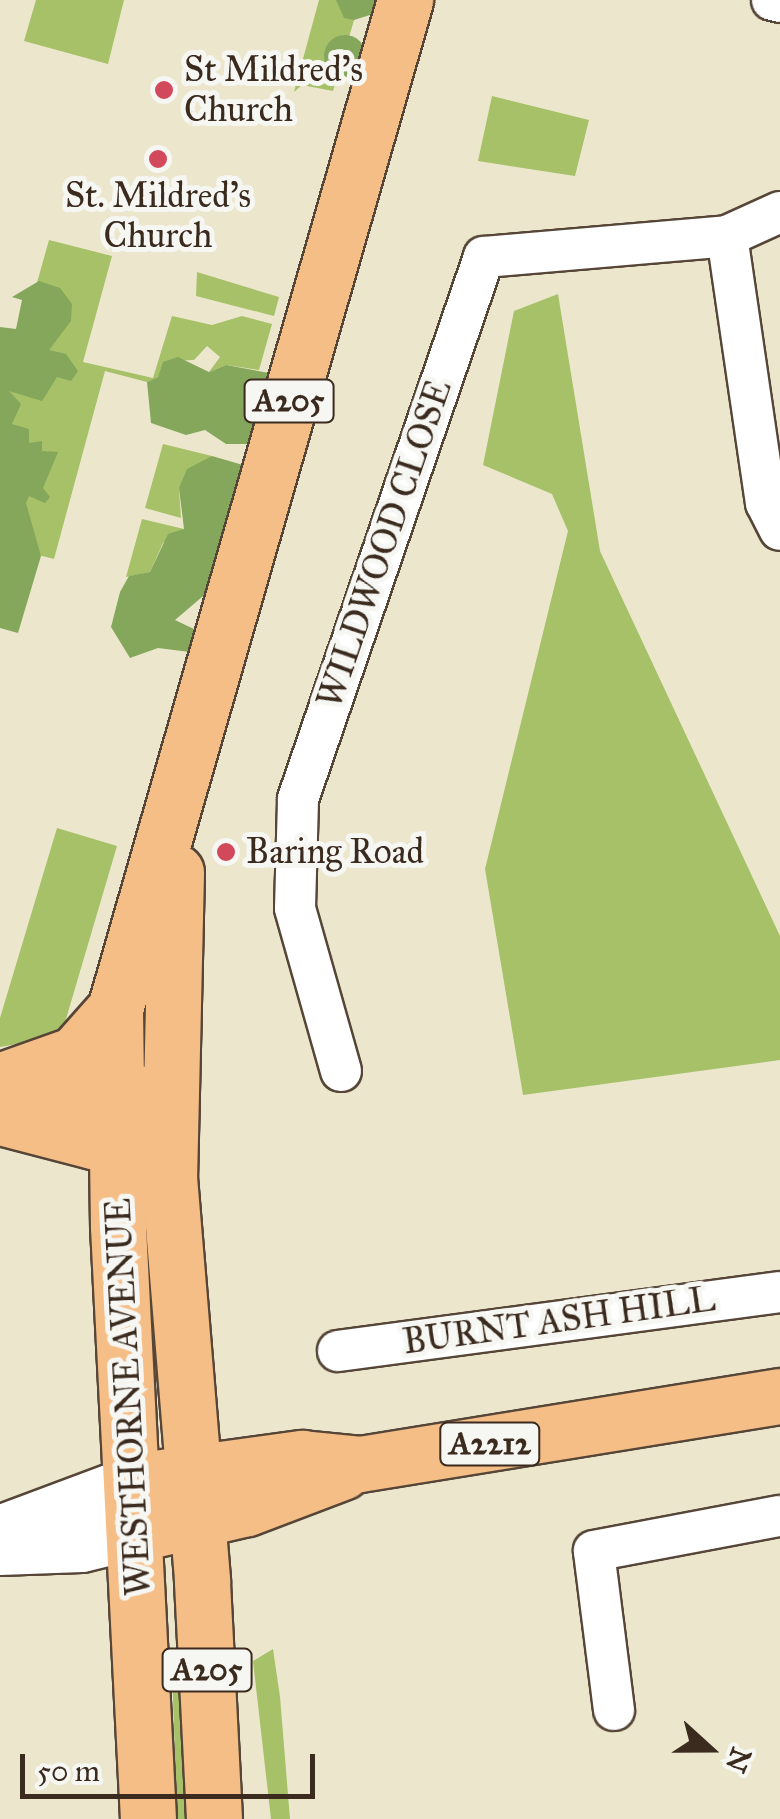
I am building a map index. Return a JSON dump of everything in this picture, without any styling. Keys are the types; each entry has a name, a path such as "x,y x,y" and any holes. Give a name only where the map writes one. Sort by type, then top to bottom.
{"main road":[{"name":"A205","path":"114,1118 115,1009 178,804 405,0"},
{"name":"A205","path":"167,1109 178,804"},
{"path":"0,1082 75,1054 115,1009"},
{"path":"0,1082 114,1118 159,1123 167,1109"},
{"name":"WESTHORNE AVENUE","path":"167,1109 214,1819"},
{"path":"0,1117 76,1138 114,1118"},
{"name":"WESTHORNE AVENUE","path":"114,1118 148,1819"},
{"name":"A2212","path":"134,1508 195,1495 293,1493 360,1464 780,1396"}],"street":[{"path":"772,0 780,2"},
{"path":"780,212 728,236 766,503 780,530"},
{"name":"WILDWOOD CLOSE","path":"341,1070 295,908 298,799 484,257 728,236"},
{"name":"BURNT ASH HILL","path":"338,1350 780,1292"},
{"path":"0,1531 134,1508"},
{"path":"0,1550 82,1547 134,1508"},
{"path":"614,1710 594,1551 780,1516"}],"green space":[{"path":"36,0 124,0 108,64 24,41"},
{"path":"319,0 360,0 333,91 302,85 294,92"},
{"path":"336,0 378,0 370,15 354,20 344,18"},
{"path":"345,35 360,41 366,56 360,71 345,77 330,71 324,56 330,41"},
{"path":"492,96 589,120 575,176 478,161"},
{"path":"49,240 112,256 83,362 153,378 172,316 212,325 242,316 272,324 259,370 226,365 209,372 220,357 207,346 194,360 167,361 158,377 147,382 105,371 54,559 0,545 0,332 22,336"},
{"path":"197,272 279,297 274,316 196,296"},
{"path":"39,281 60,288 72,304 71,321 49,350 66,354 78,371 71,381 57,377 42,401 9,391 21,404 12,424 29,429 29,443 42,441 42,451 58,452 43,488 50,497 45,503 29,496 26,503 41,556 18,633 0,628 0,327 16,329 22,300 12,297"},
{"path":"558,294 600,551 780,936 780,1060 523,1095 485,869 568,531 552,494 483,465 514,311"},
{"path":"178,357 209,372 226,365 269,373 256,444 226,444 205,430 186,435 151,423 147,382 158,377 163,362"},
{"path":"163,444 212,456 179,489 181,518 145,508"},
{"path":"212,456 243,465 209,591 175,620 196,630 190,652 158,648 130,658 111,627 120,592 129,576 150,572 168,534 184,529 179,488 187,469"},
{"path":"142,519 184,529 163,543 150,572 126,577"},
{"path":"57,828 117,846 61,1036 0,1047 0,1018"},
{"path":"273,1649 290,1819 271,1819 253,1661"},
{"path":"190,1670 195,1819 177,1819 172,1671"}],"place":[{"name":"St Mildred's Church","path":"164,90"},
{"name":"St. Mildred's Church","path":"158,159"},
{"name":"Baring Road","path":"226,852"}]}
